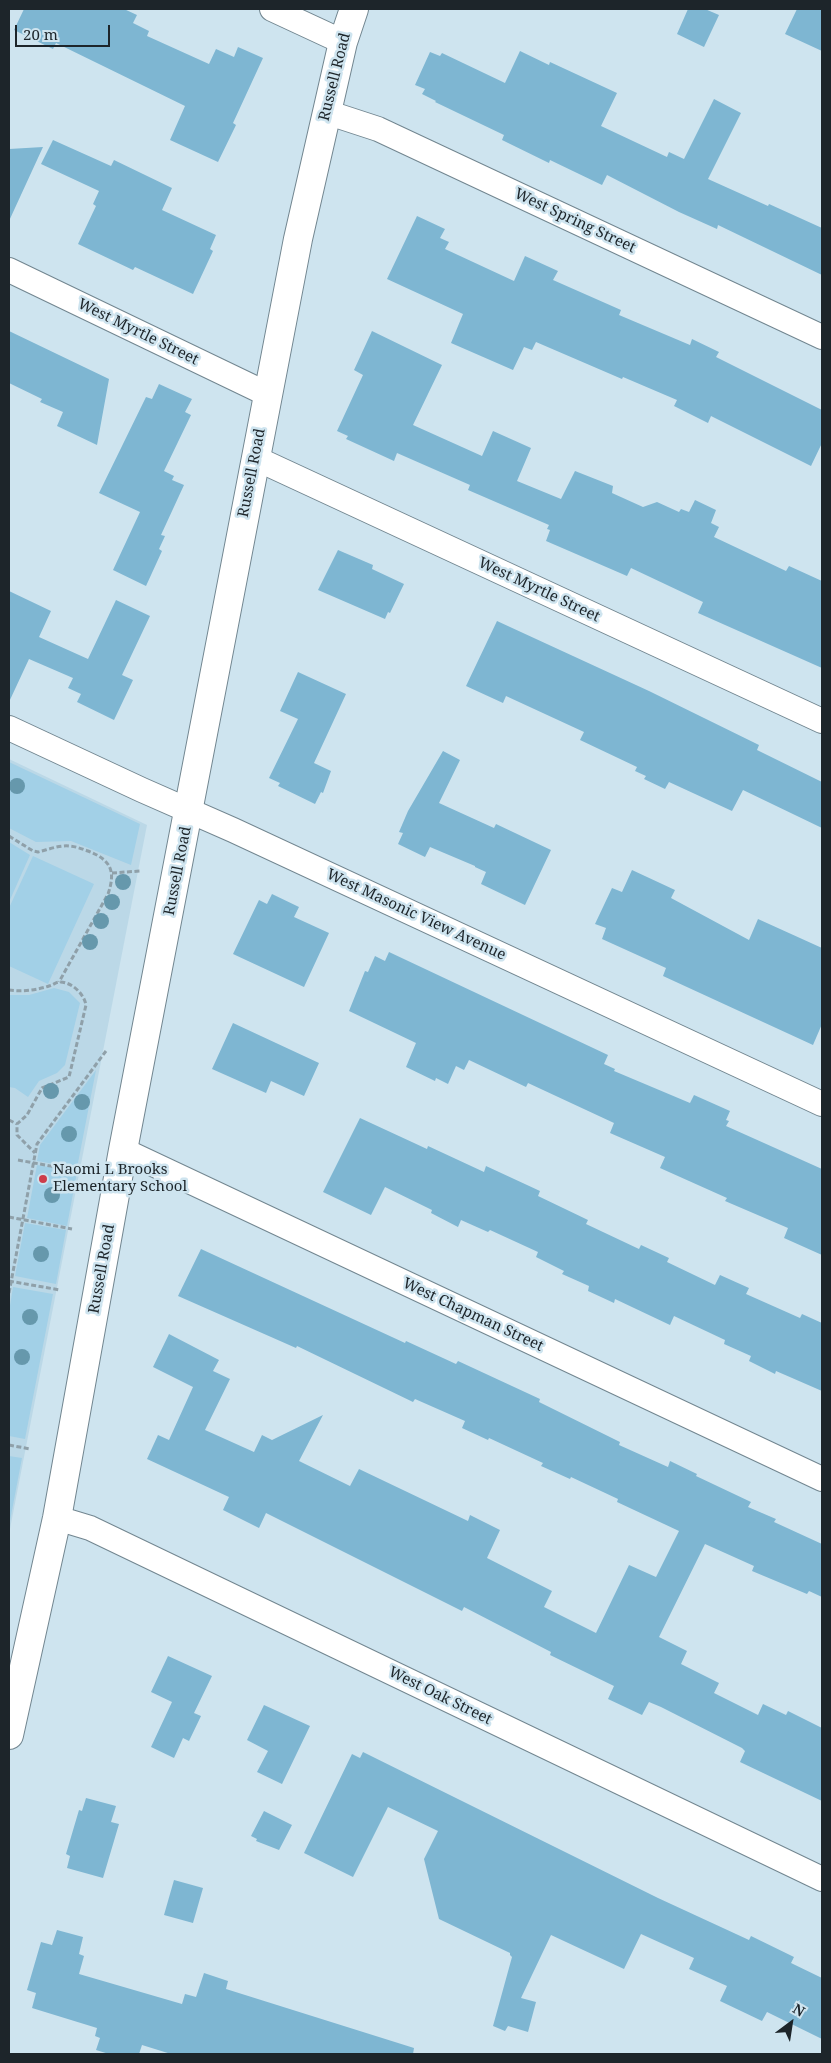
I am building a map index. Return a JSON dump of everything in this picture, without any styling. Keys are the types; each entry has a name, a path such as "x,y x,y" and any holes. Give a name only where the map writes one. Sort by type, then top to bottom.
{"street":[{"path":"272,9 343,42"},
{"name":"Russell Road","path":"9,1735 57,1518 123,1150 267,394 326,112 343,42 354,9"},
{"name":"West Spring Street","path":"326,112 378,129 822,337"},
{"name":"West Myrtle Street","path":"9,270 267,394"},
{"name":"West Myrtle Street","path":"255,458 822,721"},
{"name":"West Masonic View Avenue","path":"9,728 234,830 822,1104"},
{"name":"West Chapman Street","path":"123,1150 822,1479"},
{"name":"West Oak Street","path":"57,1518 90,1528 822,1879"}],"path":[{"path":"9,836 33,851 38,852 68,845 88,851 105,860 112,872 111,887 104,902 59,982 46,987 21,991 9,990"},
{"path":"112,872 140,871"},
{"path":"35,1153 17,1136 17,1124 26,1115 42,1088 65,1079 71,1072 86,1005 82,995 73,987 59,982"},
{"path":"9,1293 37,1144 106,1051"},
{"path":"9,1120 17,1124"},
{"path":"18,1160 83,1172"},
{"path":"9,1217 72,1229"},
{"path":"10,1281 60,1290"},
{"path":"9,1446 30,1449"}],"shaded area":[{"name":"Naomi L Brooks Elementary School","path":"9,759 147,825 9,1534"},
{"path":"9,762 140,824 131,865 71,841 36,842 9,828"},
{"path":"9,842 30,855 9,902"},
{"path":"33,856 94,884 48,984 9,966 9,908"},
{"path":"54,988 69,992 80,1003 65,1065 57,1073 39,1081 28,1097 15,1088 9,1087 9,995 29,995"},
{"path":"96,1070 77,1168 37,1161 40,1145"},
{"path":"37,1165 77,1172 67,1226 27,1218"},
{"path":"25,1223 66,1230 56,1284 15,1276"},
{"path":"13,1287 53,1294 25,1439 9,1436 9,1312"},
{"path":"9,1456 22,1458 9,1526"}],"building":[{"path":"24,9 124,9 137,15 133,23 149,31 147,36 209,64 216,49 234,57 238,47 263,58 233,123 236,125 218,162 170,140 185,106 56,43 53,49 14,30"},
{"path":"688,9 705,9 719,15 704,47 677,34"},
{"path":"797,9 822,9 822,51 785,34"},
{"path":"520,51 549,65 550,62 617,93 601,126 667,157 669,152 684,159 714,99 741,113 708,179 822,228 822,275 718,225 717,229 679,212 607,175 602,185 550,160 549,163 502,140 504,135 435,102 422,94 425,89 415,85 430,52 440,56 442,53 505,83"},
{"path":"53,140 111,166 114,160 172,188 162,210 216,235 210,249 213,251 193,294 135,267 133,270 78,244 96,206 93,204 99,191 41,164"},
{"path":"43,147 9,221 9,149"},
{"path":"417,216 445,229 440,238 449,242 445,249 514,281 525,256 558,271 553,280 621,310 619,315 690,345 692,339 719,352 716,357 822,410 822,443 811,466 711,416 708,423 674,406 677,400 623,377 622,379 536,342 532,350 524,347 513,370 451,343 463,314 387,279"},
{"path":"9,331 109,379 97,445 57,426 63,412 40,402 42,399 9,383"},
{"path":"372,331 442,365 413,425 482,456 493,431 531,448 517,481 561,499 575,471 613,486 612,493 643,507 657,502 679,512 681,509 689,512 695,500 716,510 711,523 719,527 714,537 786,571 789,566 822,581 822,668 698,613 703,602 631,568 627,576 546,541 550,530 547,529 549,525 468,490 470,485 397,453 394,461 346,439 348,436 337,431 363,375 354,370"},
{"path":"159,384 192,399 185,412 191,415 164,471 174,476 172,480 184,485 161,535 165,536 159,549 162,551 146,586 113,570 140,512 99,493 146,397 152,399"},
{"path":"338,550 373,565 372,569 404,584 390,613 388,612 385,619 318,590"},
{"path":"9,591 51,611 39,637 88,659 116,600 150,616 122,675 133,680 114,720 77,702 81,694 68,688 73,678 29,659 9,702"},
{"path":"497,621 649,691 759,745 757,750 822,782 822,828 743,790 732,811 669,782 665,789 644,779 646,776 635,771 637,767 580,740 584,732 506,696 503,703 466,686"},
{"path":"298,672 346,694 314,763 331,771 323,793 321,792 315,804 278,786 280,783 269,778 298,719 280,711"},
{"path":"443,751 460,760 439,803 494,828 496,824 551,850 525,905 481,884 486,872 475,866 430,847 425,857 398,844 403,833 399,832 408,811"},
{"path":"632,870 675,890 671,898 749,940 758,919 822,948 822,1024 813,1045 663,976 666,968 602,939 606,928 595,924 612,888 622,892"},
{"path":"272,894 299,907 294,917 329,933 304,987 233,954 259,900 267,904"},
{"path":"389,952 608,1055 604,1064 615,1069 614,1071 690,1103 694,1095 730,1111 726,1120 729,1121 726,1126 822,1169 822,1255 784,1238 788,1228 725,1201 727,1198 660,1168 665,1157 610,1133 614,1123 528,1083 526,1087 469,1060 464,1070 456,1066 448,1084 436,1078 435,1081 406,1067 416,1043 349,1011 365,971 368,972 375,956 385,961"},
{"path":"233,1023 319,1063 304,1096 271,1081 266,1093 212,1069"},
{"path":"360,1118 427,1149 428,1146 484,1172 486,1166 540,1191 538,1196 588,1220 586,1224 639,1249 641,1245 669,1258 667,1262 715,1285 720,1275 749,1288 746,1294 800,1318 802,1314 822,1323 822,1391 776,1371 775,1374 749,1361 751,1356 724,1344 725,1340 674,1316 670,1325 615,1299 614,1303 588,1291 589,1286 562,1274 564,1271 536,1257 538,1252 490,1230 488,1232 461,1220 458,1227 431,1213 432,1210 385,1187 371,1215 323,1192"},
{"path":"201,1249 405,1343 406,1341 456,1364 458,1361 540,1399 539,1402 620,1442 619,1445 668,1467 670,1461 697,1474 696,1476 751,1502 748,1507 776,1519 774,1522 822,1544 822,1597 809,1591 807,1594 752,1571 754,1566 705,1544 659,1637 687,1651 681,1664 719,1683 714,1693 758,1715 763,1704 786,1715 788,1711 822,1728 822,1801 740,1762 745,1751 742,1748 661,1707 649,1702 642,1715 608,1699 614,1686 550,1655 551,1652 464,1607 462,1611 266,1513 259,1528 223,1510 229,1497 147,1459 158,1435 169,1440 193,1387 153,1367 169,1334 219,1360 213,1371 230,1379 205,1430 254,1452 262,1435 272,1440 323,1415 299,1461 350,1486 359,1469 468,1521 470,1515 500,1530 487,1558 552,1591 544,1607 596,1633 629,1565 656,1577 679,1531 617,1502 618,1499 571,1477 570,1479 541,1466 543,1463 489,1438 488,1440 462,1428 465,1421 415,1399 413,1402 297,1346 296,1348 178,1296"},
{"path":"168,1656 212,1676 194,1713 201,1716 189,1741 183,1738 174,1758 151,1747 172,1702 151,1692"},
{"path":"264,1705 310,1726 282,1784 257,1772 268,1751 247,1740"},
{"path":"363,1752 658,1898 749,1940 751,1936 794,1957 791,1963 822,1978 822,2039 767,2012 762,2021 720,2001 727,1986 689,1969 694,1958 641,1934 624,1969 551,1935 521,1998 536,2002 528,2032 508,2026 505,2031 493,2026 512,1957 510,1953 439,1919 424,1859 438,1831 388,1807 353,1877 304,1853 352,1754 360,1758"},
{"path":"86,1798 116,1806 111,1822 119,1824 103,1878 67,1868 70,1856 66,1854 79,1810 82,1811"},
{"path":"264,1811 292,1825 279,1850 256,1841 257,1839 251,1836"},
{"path":"174,1880 203,1888 193,1923 164,1915"},
{"path":"57,1930 83,1937 79,1954 84,1956 79,1974 182,2004 185,1994 196,1997 204,1973 228,1981 226,1989 414,2048 413,2054 171,2054 142,2045 139,2054 109,2054 96,2050 100,2038 95,2036 97,2028 32,2008 36,1993 27,1990 41,1942 52,1945"}],"place":[{"name":"Naomi L Brooks Elementary School","path":"43,1179"}]}
